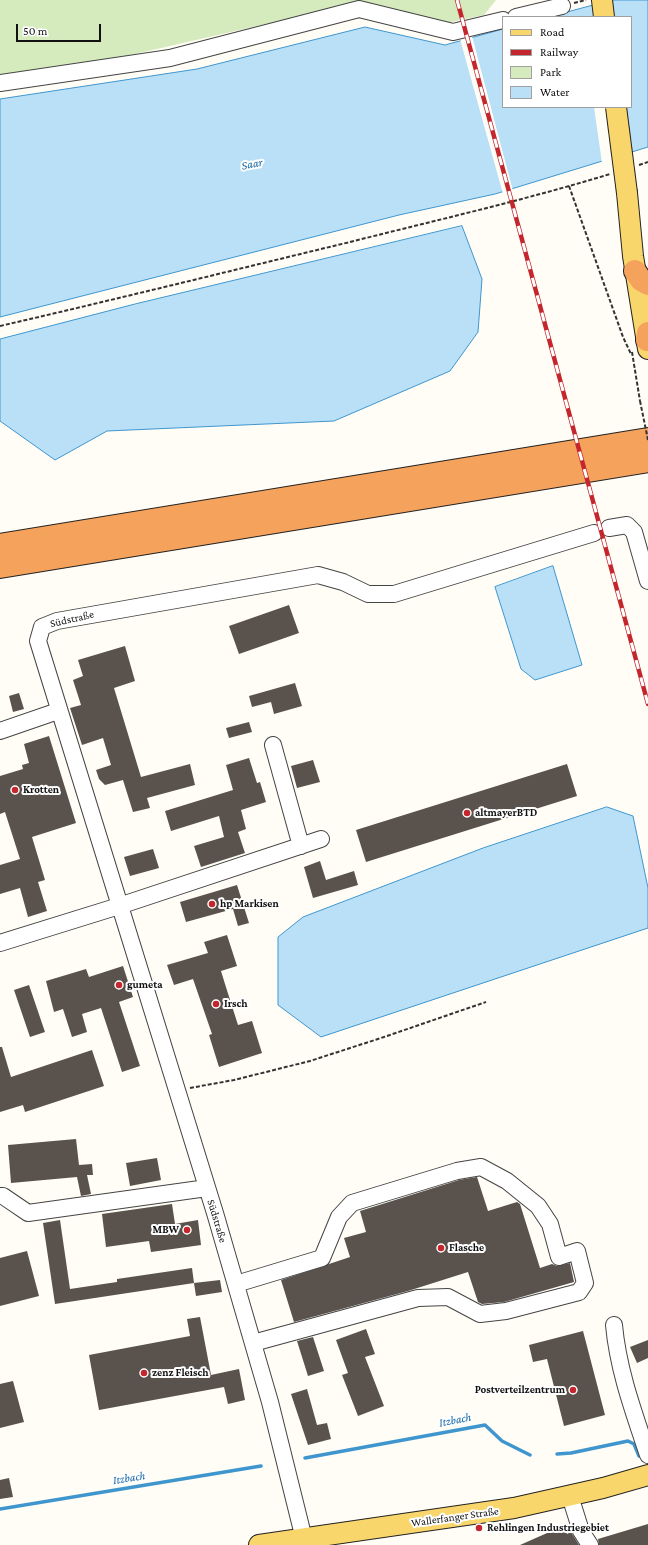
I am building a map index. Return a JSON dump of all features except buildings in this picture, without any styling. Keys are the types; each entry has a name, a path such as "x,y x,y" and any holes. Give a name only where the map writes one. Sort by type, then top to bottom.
{"highway":[{"path":"0,545 648,440"},
{"path":"0,567 648,461"}],"main road":[{"path":"602,0 604,16"},
{"path":"616,108 627,193 644,275 644,345"},
{"name":"Wallerfanger Straße","path":"264,1545 514,1508 570,1496 648,1475"}],"street":[{"path":"520,16 562,6"},
{"path":"0,83 170,58 359,9 453,32 502,20"},
{"name":"Südstraße","path":"304,1539 278,1432 236,1284 58,711 38,641 42,627 57,621 318,575 342,582 368,594 394,594 602,530 627,525 634,532 648,581"},
{"path":"0,731 58,711"},
{"path":"274,745 302,846"},
{"path":"0,943 321,840"},
{"path":"236,1284 322,1258 339,1217 352,1203 457,1171 481,1167 507,1181 538,1206 550,1224 559,1257 577,1251 584,1282 579,1292 506,1311 488,1314 480,1314 448,1297 418,1298 253,1343"},
{"path":"0,1196 3,1196 28,1213 207,1188"},
{"path":"614,1326 615,1338 630,1400 648,1455"},
{"path":"570,1496 581,1531 590,1545"}],"path":[{"path":"634,166 648,162"},
{"path":"0,326 111,301 569,186 612,173"},
{"path":"569,186 623,338 644,345"},
{"path":"640,401 648,440"},
{"path":"177,1091 234,1080 310,1060 384,1037 486,1002"}],"green space":[{"path":"0,0 496,0 484,15 442,24 340,7 87,65 0,75"}],"water":[{"name":"Saar","path":"612,0 648,0 648,147 495,194 399,215 0,317 0,99 197,69 365,27 445,45 502,29 502,108 632,108 632,16 553,16"},
{"path":"462,226 482,279 478,332 450,371 334,421 107,431 55,460 0,421 0,339 135,304"},
{"path":"553,566 582,665 535,680 521,669 495,587"},
{"path":"607,807 633,816 648,888 648,928 321,1037 278,1005 278,937 303,917 483,848"}],"pier":[{"path":"472,36 513,191 503,194 460,39"},
{"path":"594,108 625,108 630,154 602,163"}],"waterway":[{"name":"Itzbach","path":"305,1458 485,1425 502,1441 530,1455"},
{"name":"Itzbach","path":"557,1454 571,1453 628,1441 634,1444 639,1456"},
{"name":"Itzbach","path":"0,1509 261,1466"}],"railway":[{"path":"457,0 648,704"}],"place":[{"name":"Krotten","path":"15,790"},
{"name":"altmayerBTD","path":"467,813"},
{"name":"hp Markisen","path":"212,904"},
{"name":"gumeta","path":"119,985"},
{"name":"Irsch","path":"216,1004"},
{"name":"MBW","path":"187,1230"},
{"name":"Flasche","path":"441,1248"},
{"name":"zenz Fleisch","path":"144,1373"},
{"name":"Postverteilzentrum","path":"573,1390"},
{"name":"Rehlingen Industriegebiet","path":"479,1528"}]}
